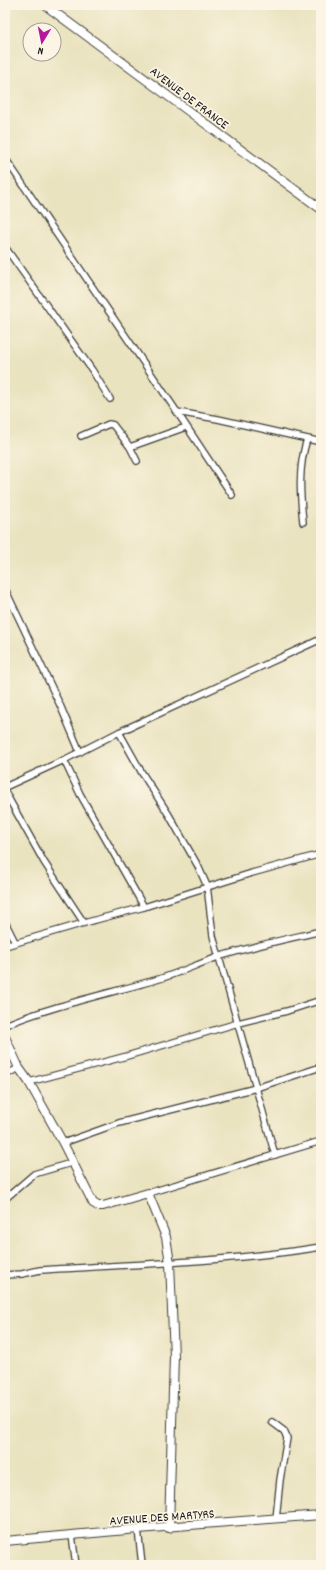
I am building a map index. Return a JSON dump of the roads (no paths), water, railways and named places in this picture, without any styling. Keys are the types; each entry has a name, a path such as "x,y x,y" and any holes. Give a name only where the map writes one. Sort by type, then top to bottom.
{"main road":[{"name":"AVENUE DE FRANCE","path":"44,5 321,209"},
{"path":"5,1037 19,1068 29,1082 93,1203 98,1206 103,1206 148,1193 166,1237 170,1263 174,1356 168,1528"},
{"name":"AVENUE DES MARTYRS","path":"5,1541 321,1515"}],"street":[{"path":"5,158 232,494"},
{"path":"5,247 92,370 110,399"},
{"path":"177,412 218,419 321,442"},
{"path":"81,436 112,424 117,428 130,447 137,461"},
{"path":"130,447 186,428"},
{"path":"303,522 300,473 302,458 308,439"},
{"path":"5,589 60,704 80,752"},
{"path":"5,787 64,760 119,732 321,639"},
{"path":"119,732 142,773 169,815 198,866 207,886 212,933 218,957 275,1155"},
{"path":"64,760 80,794 144,907"},
{"path":"5,792 44,862 84,923"},
{"path":"5,946 144,907 207,886 321,854"},
{"path":"5,922 15,942"},
{"path":"5,1025 33,1014 158,979 218,957 263,944 321,931"},
{"path":"29,1082 127,1056 321,1000"},
{"path":"62,1143 119,1123 256,1088 321,1067"},
{"path":"5,1075 19,1068"},
{"path":"148,1193 321,1141"},
{"path":"5,1199 34,1174 71,1163"},
{"path":"5,1275 22,1274 40,1270 170,1263 284,1252 321,1246"},
{"path":"272,1422 284,1431 287,1438 279,1486 276,1519"},
{"path":"138,1529 142,1565"},
{"path":"72,1536 76,1565"}]}
